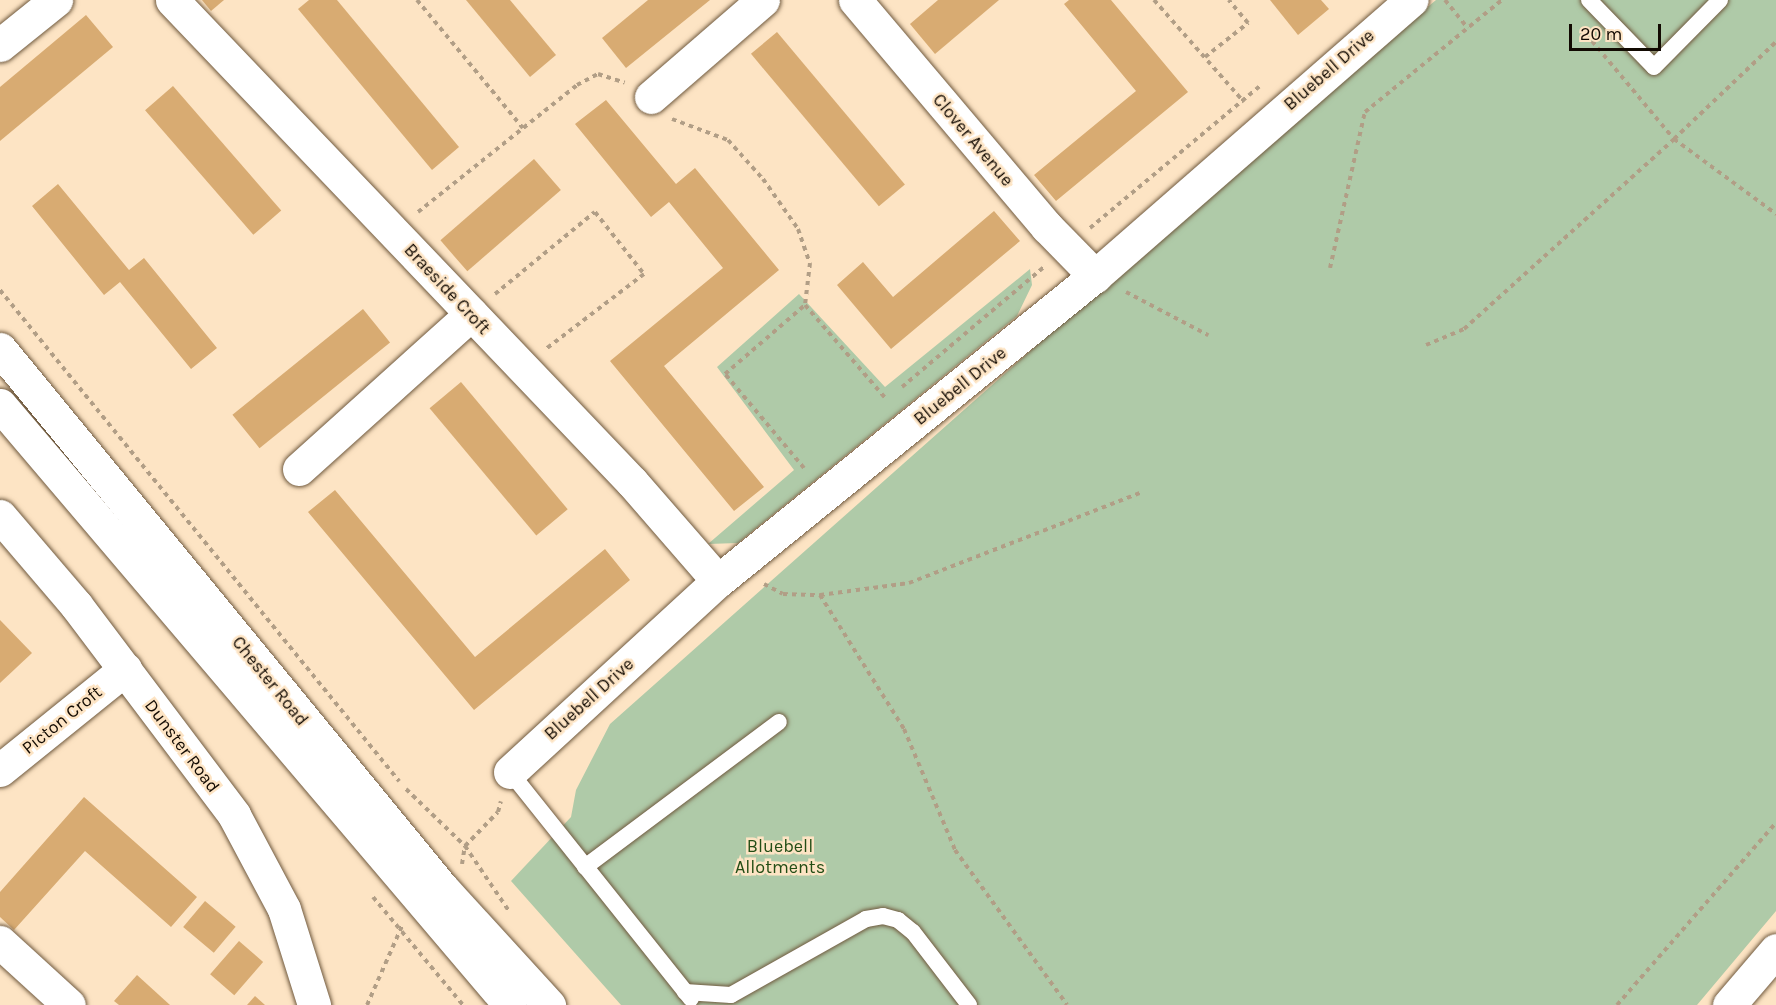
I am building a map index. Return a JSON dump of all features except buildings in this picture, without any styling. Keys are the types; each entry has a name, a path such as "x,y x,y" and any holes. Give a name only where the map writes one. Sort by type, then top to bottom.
{"main road":[{"path":"0,45 56,0"},
{"name":"Braeside Croft","path":"172,0 632,482 728,574"},
{"path":"651,98 763,0"},
{"name":"Clover Avenue","path":"855,0 1067,248 1095,276"},
{"name":"Bluebell Drive","path":"510,772 728,574 1095,276 1407,1"},
{"path":"299,469 471,314"},
{"name":"Chester Road","path":"0,349 442,888 549,1005"},
{"name":"Chester Road","path":"0,405 510,1005"},
{"name":"Dunster Road","path":"0,516 125,669 234,815 284,909 314,1005"},
{"name":"Picton Croft","path":"0,770 125,669"},
{"path":"0,942 69,1005"},
{"path":"1730,1005 1776,950"}],"lane":[{"path":"1599,3 1654,67 1720,0"},
{"path":"585,867 778,722"},
{"path":"510,772 690,999 731,995 866,919 883,916 898,920 913,932 969,1005"}],"path":[{"path":"417,0 523,128"},
{"path":"1154,0 1265,125"},
{"path":"1205,57 1248,23 1229,0"},
{"path":"1445,0 1468,28"},
{"path":"1330,268 1365,112 1502,0"},
{"path":"394,232 577,85 598,74 612,76 651,98 663,116 728,140 763,179 798,229 810,263 805,305 724,374 804,468"},
{"path":"805,305 886,401 1270,77"},
{"path":"1426,345 1464,329 1674,140 1776,214"},
{"path":"471,314 595,212 644,274 521,367"},
{"path":"1095,276 1208,335"},
{"path":"0,290 407,791 465,846 514,920"},
{"path":"728,574 783,594 820,595 909,583 1140,493"},
{"path":"820,595 904,729 955,850 1067,1005"},
{"path":"442,888 460,872 465,846 498,812 510,772"},
{"path":"1617,1005 1776,823"},
{"path":"383,910 463,1005"},
{"path":"367,1005 399,931"}],"green space":[{"name":"Bluebell Allotments","path":"1436,0 1776,0 1776,911 1697,1005 621,1005 511,881 571,817 576,790 610,724 1241,164"},
{"path":"1030,269 1032,285 1017,316 738,543 708,544 794,470 717,367 799,294 885,387"}]}
